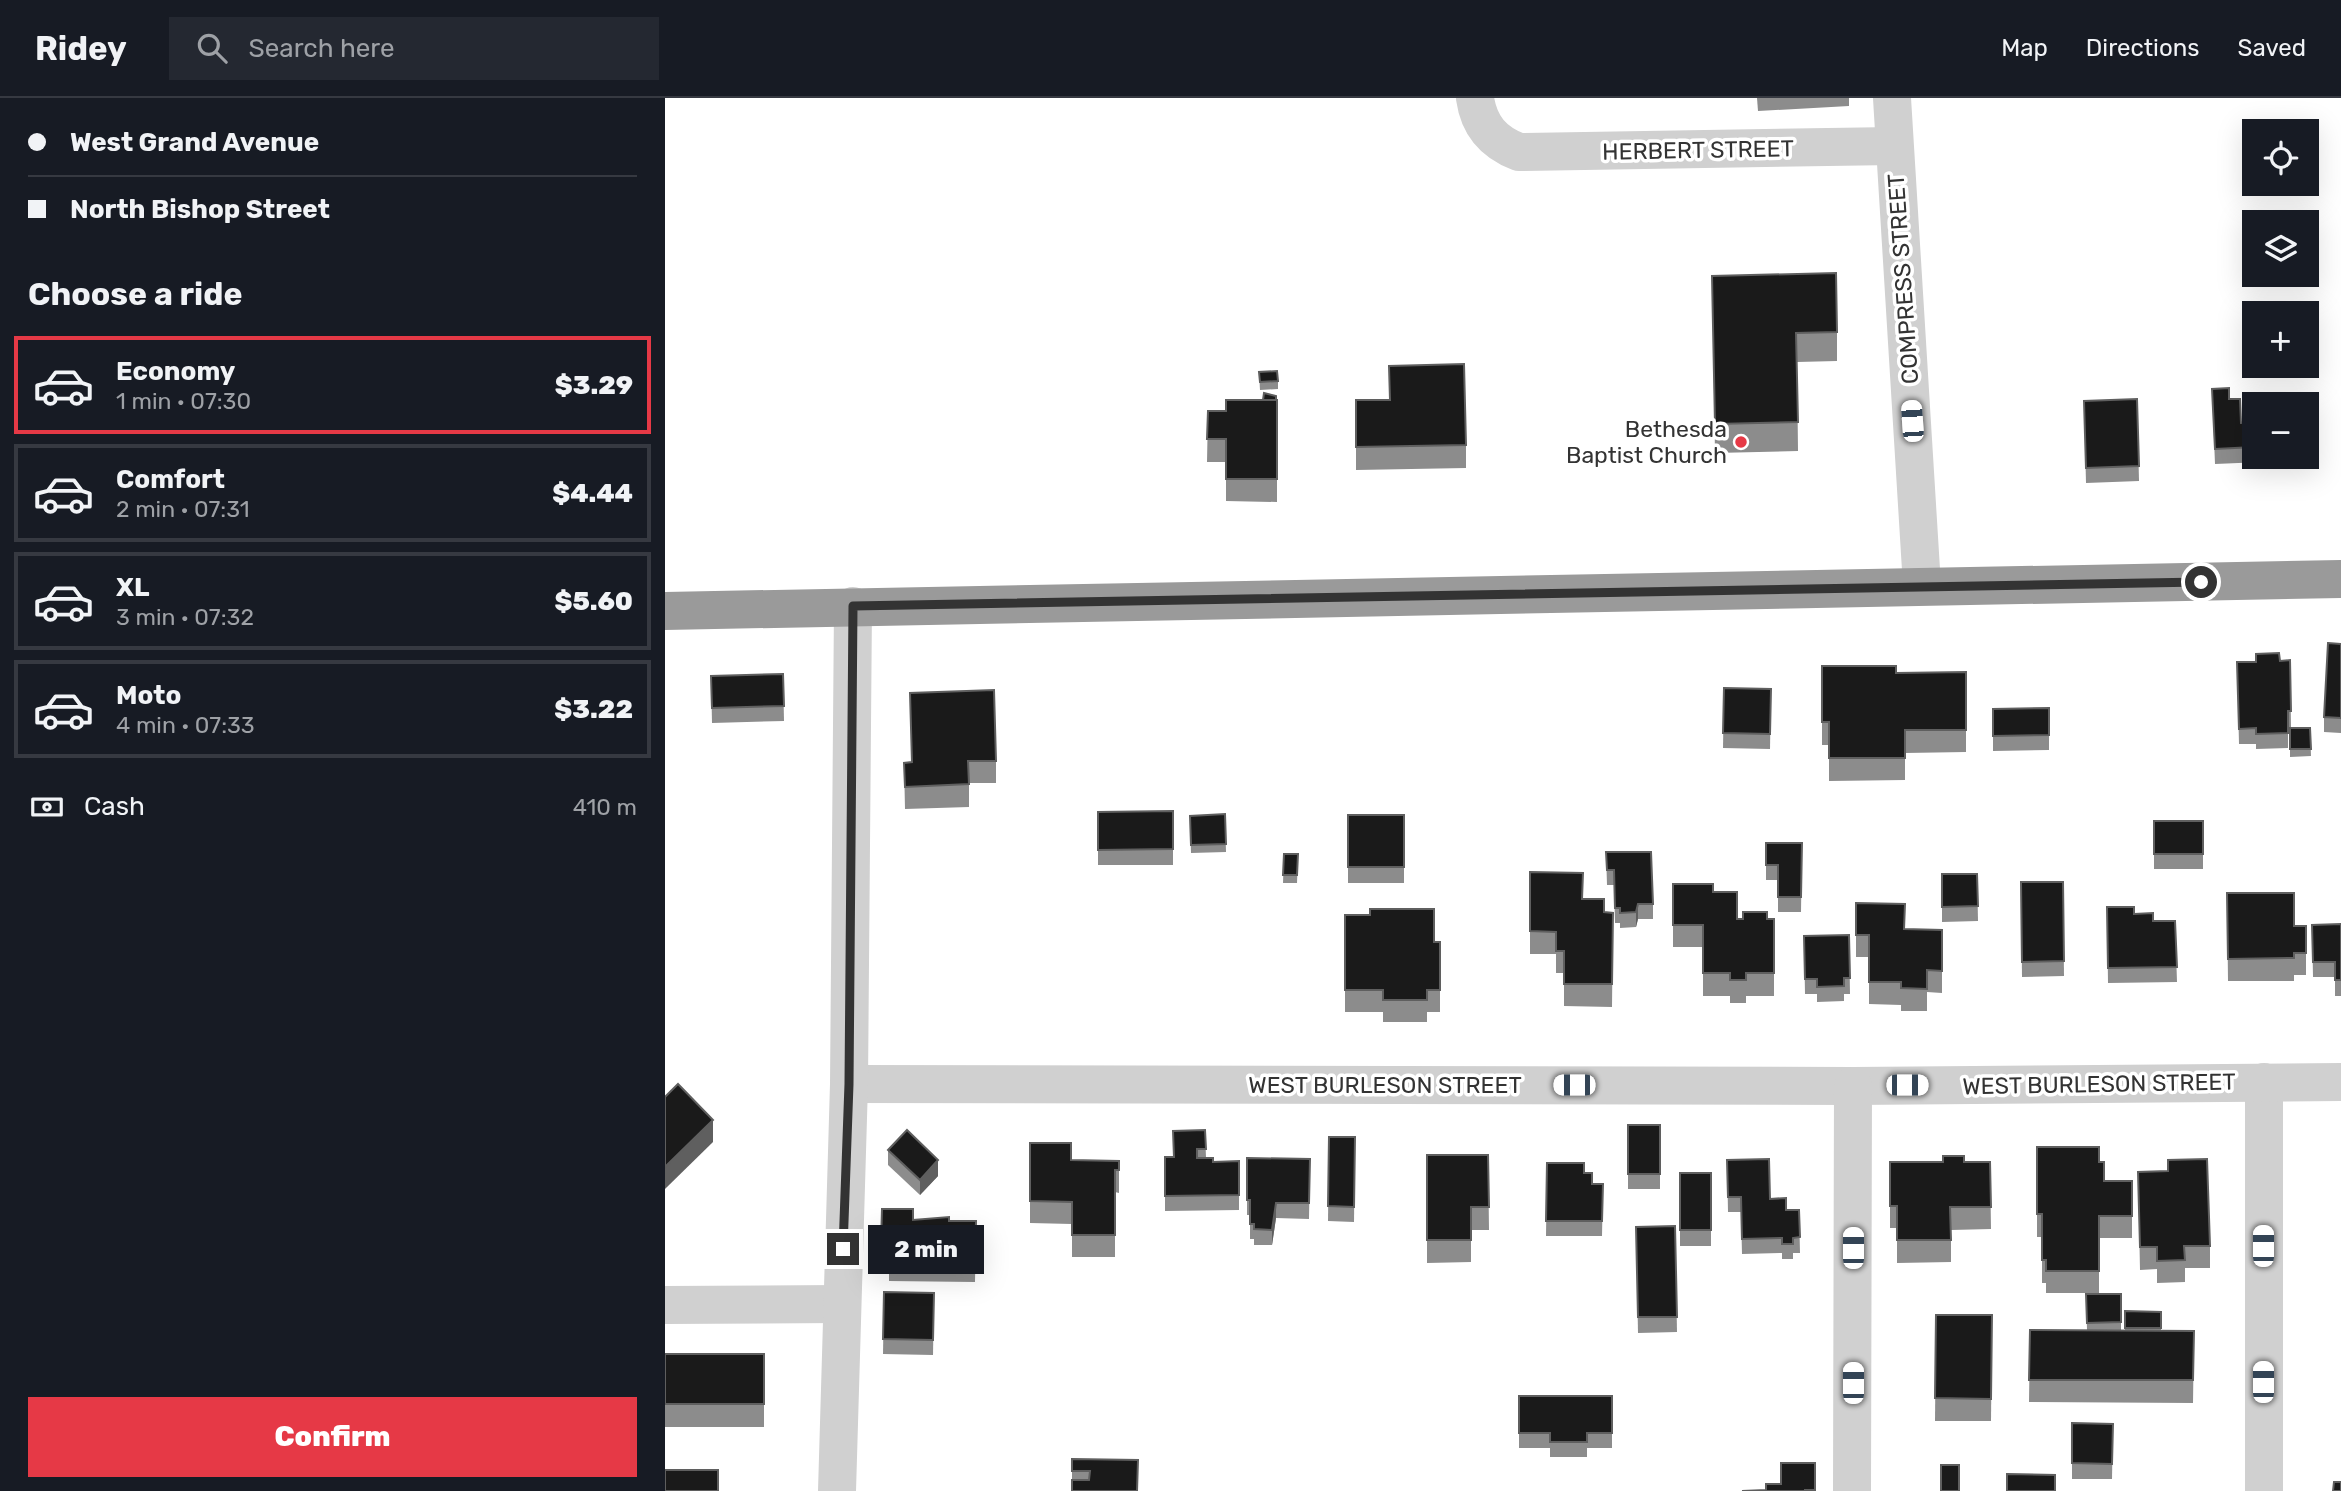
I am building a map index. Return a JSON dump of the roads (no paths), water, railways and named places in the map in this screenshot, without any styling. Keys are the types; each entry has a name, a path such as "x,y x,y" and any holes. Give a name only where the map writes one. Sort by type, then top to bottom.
{"highway":[{"path":"665,611 2341,579"}],"street":[{"name":"HERBERT STREET","path":"1475,98 1480,118 1489,134 1502,145 1519,152 1895,146"},
{"name":"COMPRESS STREET","path":"1892,98 1922,586"},
{"path":"837,1491 849,1084 853,606"},
{"path":"2263,1082 2263,1491"},
{"name":"WEST BURLESON STREET","path":"849,1084 1853,1086 2341,1082"},
{"path":"1852,1491 1853,1086"},
{"path":"665,1305 841,1304"}],"place":[{"name":"Bethesda Baptist Church","path":"1741,442"}]}
